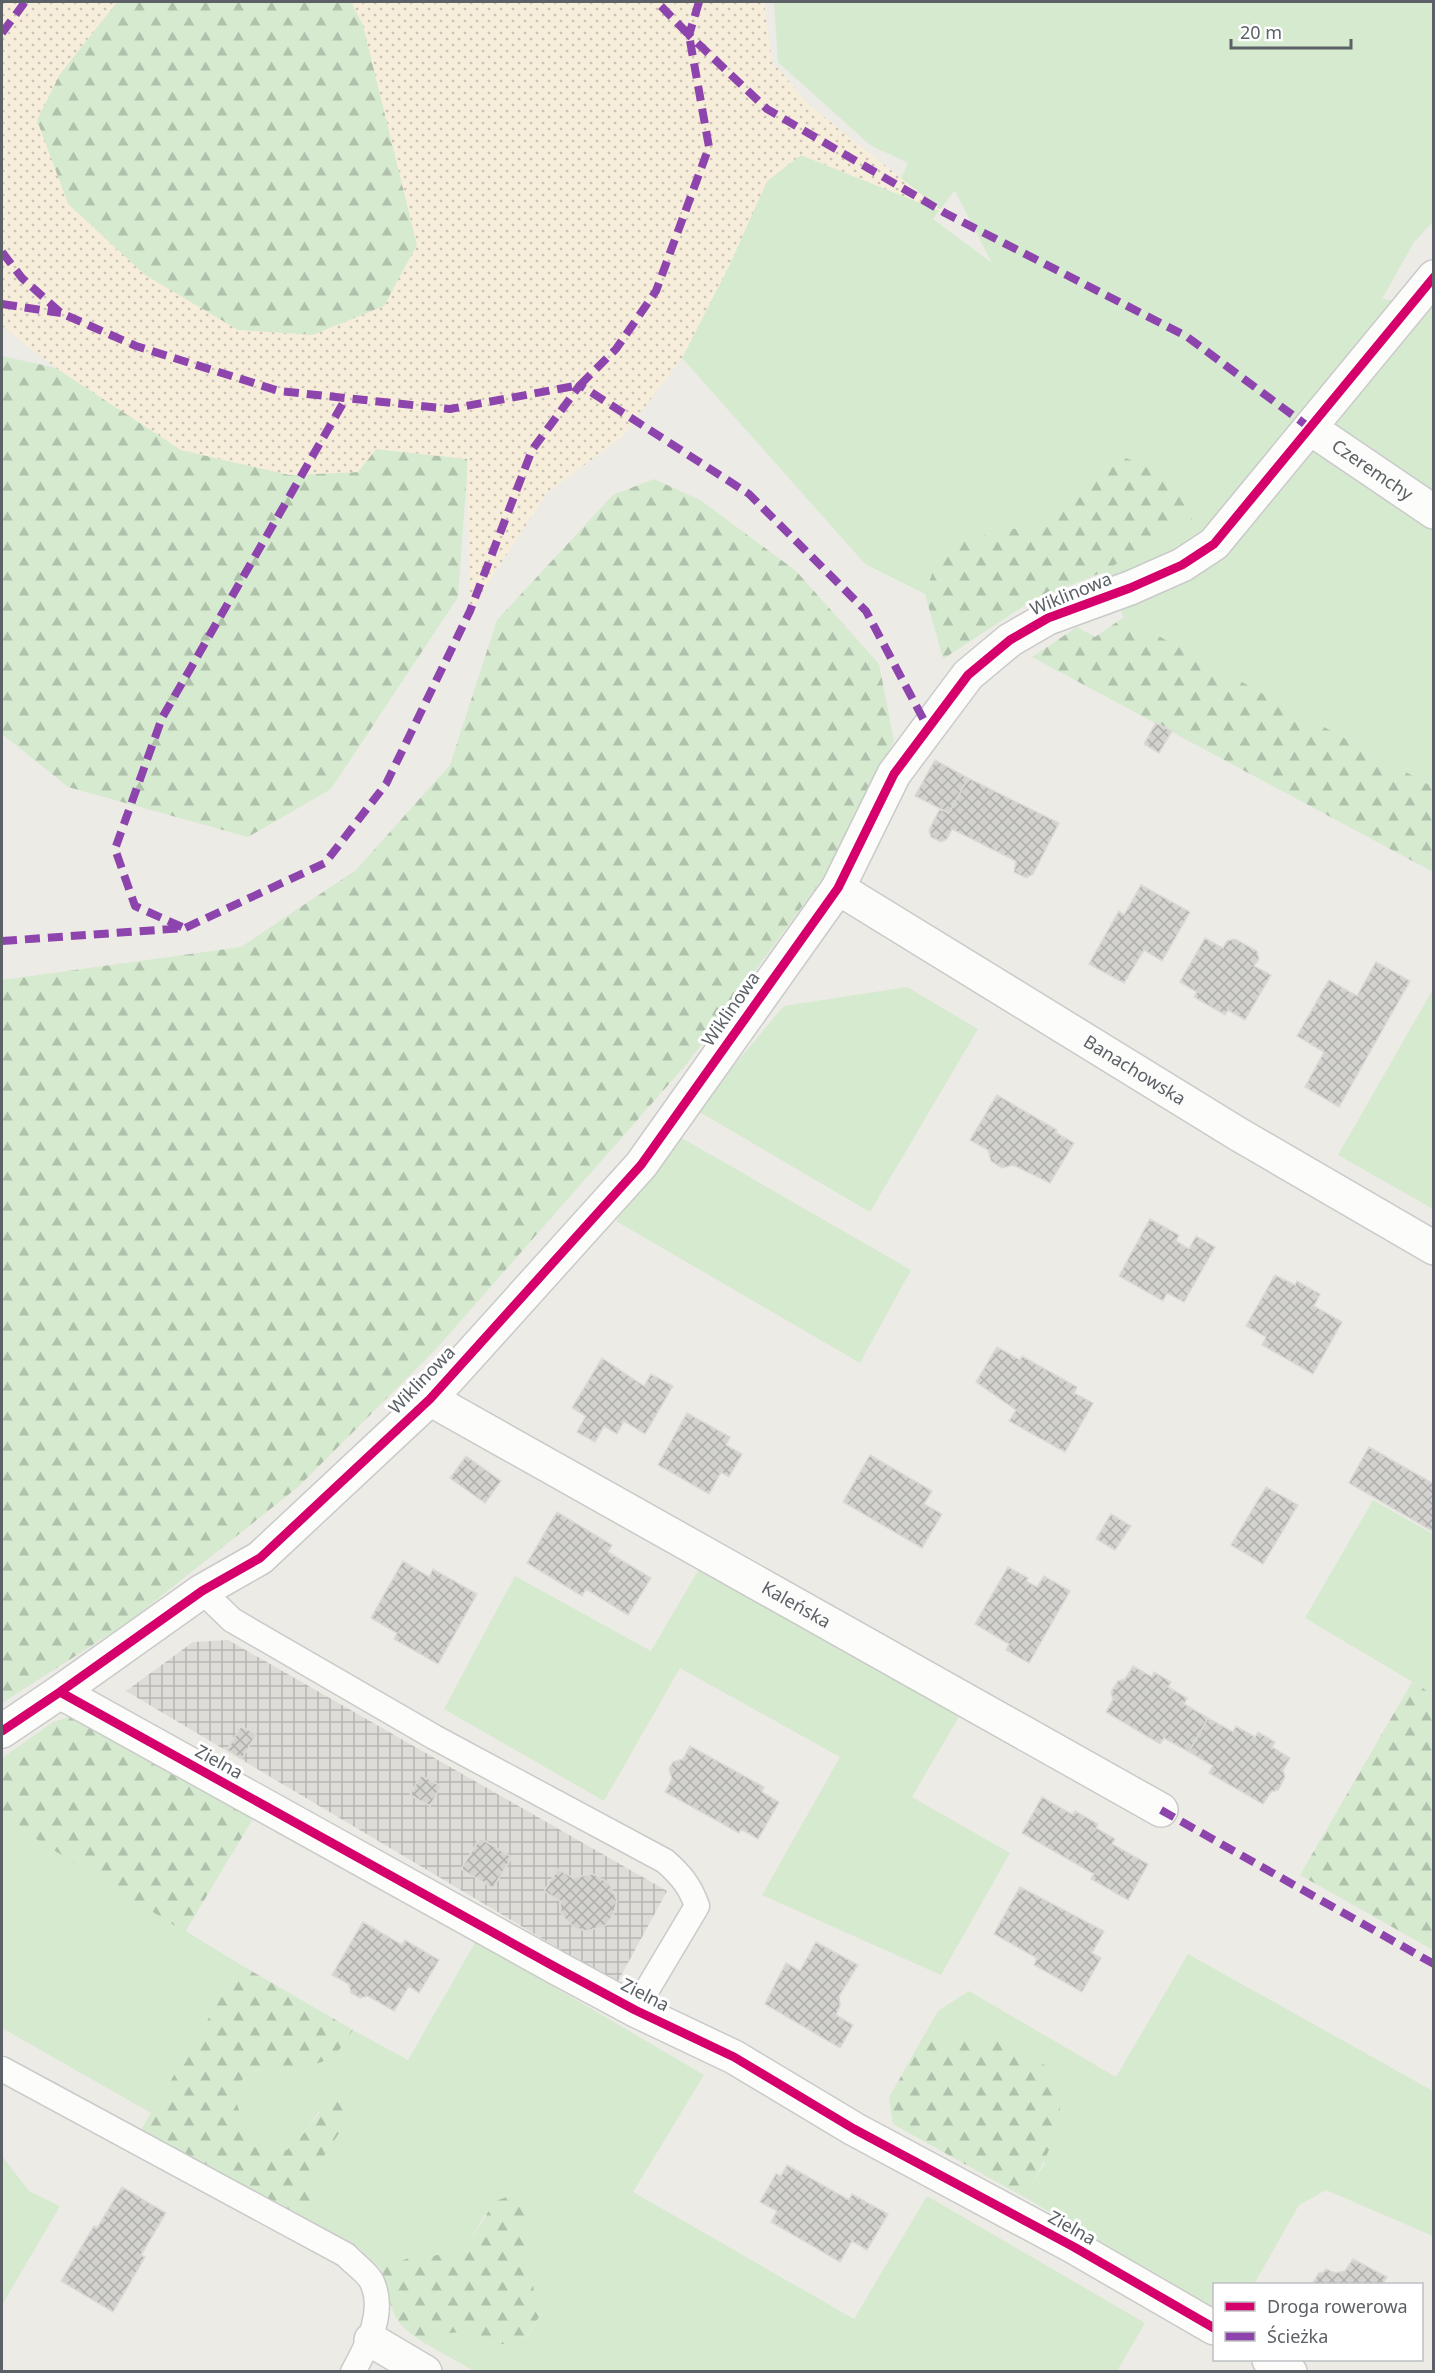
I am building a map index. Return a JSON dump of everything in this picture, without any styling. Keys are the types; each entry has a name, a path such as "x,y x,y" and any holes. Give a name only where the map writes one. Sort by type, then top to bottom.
{"street":[{"name":"Wiklinowa","path":"2,1731 202,1591 260,1558 430,1399 641,1165 838,888 894,774 968,675 1010,640 1048,618 1141,583 1182,564 1214,544 1434,277"},
{"name":"Czeremchy","path":"1310,428 1434,512"},
{"name":"Banachowska","path":"838,888 1238,1134 1434,1248"},
{"name":"Kaleńska","path":"430,1399 1161,1810"},
{"name":"Zielna","path":"60,1692 635,2010 734,2056 854,2128 1074,2247 1213,2327"},
{"path":"371,2340 425,2372"},
{"path":"1271,2361 1290,2372"}],"lane":[{"path":"202,1591 232,1620 434,1737 665,1861 682,1876 691,1889 697,1906 635,2010"},
{"path":"2,2069 346,2255 372,2281 376,2309 371,2340 353,2372"}],"shaded area":[{"path":"228,1640 667,1891 617,1983 126,1691 193,1642"}],"green space":[{"path":"117,2 351,2 363,25 417,245 384,306 313,335 238,330 145,275 68,204 36,120 60,74"},
{"path":"774,2 1433,2 1433,222 1414,242 1382,299 1433,306 1433,787 1124,617 1101,573 1192,519 1121,456 1032,525 942,545 925,594 865,564 682,358 730,264 767,181 801,155 895,193 908,163 870,145 778,62","holes":["955,191 992,263 933,219"]},
{"path":"2,356 56,368 181,450 290,475 358,472 376,449 468,459 458,597 331,789 248,837 68,787 2,734"},
{"path":"1121,456 1186,484 1192,519 1101,573 1033,600 943,659 925,594 942,545 1032,525"},
{"path":"654,479 700,500 796,571 879,664 894,741 836,860 690,1060 436,1349 298,1487 130,1621 2,1703 2,980 241,947 356,870 450,765 497,620 613,495"},
{"path":"1124,617 1433,787 1433,872 1032,657 1077,627 1095,637"},
{"path":"907,987 978,1029 870,1212 696,1110 784,1006"},
{"path":"1433,989 1433,1209 1338,1155"},
{"path":"680,1137 911,1270 860,1363 616,1221"},
{"path":"1373,1500 1433,1534 1433,1694 1305,1618"},
{"path":"699,1569 960,1715 912,1797 1010,1853 941,1975 762,1895 840,1757 680,1668 604,1801 444,1709 515,1576 651,1651"},
{"path":"1412,1682 1433,1694 1433,1950 1300,1875"},
{"path":"72,1716 257,1812 185,1932 36,1839 2,1811 2,1758 53,1722"},
{"path":"2,1811 36,1839 241,1965 151,2113 2,2028"},
{"path":"476,1941 704,2075 633,2192 854,2319 927,2196 1145,2323 1117,2371 474,2371 428,2345 439,2337 457,2332 483,2341 503,2344 527,2337 539,2317 526,2249 529,2218 485,2214 465,2249 428,2257 411,2257 381,2269 359,2248 308,2220 320,2162 334,2140 319,2111 305,2132 287,2150 272,2151 256,2137 242,2118 233,2090 253,2072 265,2067 290,2061 331,2057 353,2030 408,2060"},
{"path":"1188,1954 1433,2091 1433,2236 1326,2190 1299,2205 1255,2283 1213,2283 1213,2307 1024,2197 1045,2163 919,2044 938,2011 969,1991 1116,2077"},
{"path":"241,1965 353,2030 340,2049 330,2058 317,2064 268,2067 256,2070 245,2077 233,2090 242,2118 256,2137 272,2151 287,2150 305,2132 331,2097 348,2106 349,2118 320,2162 308,2220 140,2131"},
{"path":"960,2036 987,2037 1009,2043 1039,2061 1056,2080 1060,2094 1057,2125 1046,2157 1024,2197 893,2124 889,2098 919,2044"},
{"path":"2,2156 29,2191 60,2206 2,2305"},
{"path":"513,2195 525,2203 529,2218 526,2249 539,2317 526,2337 509,2343 492,2343 466,2334 448,2333 428,2345 405,2329 394,2314 381,2269 411,2257 428,2257 465,2249 495,2201"}],"sand":[{"path":"2,2 117,2 60,74 37,120 68,204 145,275 238,330 313,335 384,306 417,245 363,25 351,2 764,2 772,61 809,105 945,213 801,155 767,181 730,264 682,358 622,437 547,493 470,611 467,459 376,449 358,472 290,475 181,450 56,368 2,326"}],"building":[{"path":"1156,723 1172,731 1159,753 1144,744"},
{"path":"935,760 968,778 949,813 915,796"},
{"path":"968,778 1059,823 1033,874 1026,878 1014,872 1016,861 952,829 947,839 941,842 931,837 929,830 940,809 949,813"},
{"path":"1141,885 1190,912 1162,961 1144,950 1124,983 1089,964 1119,911 1124,915"},
{"path":"1205,938 1223,948 1227,941 1235,939 1257,951 1259,959 1254,966 1271,975 1245,1020 1228,1010 1225,1015 1194,997 1197,992 1180,982"},
{"path":"1376,962 1410,981 1339,1107 1305,1087 1324,1052 1297,1036 1329,980 1357,996"},
{"path":"997,1095 1057,1130 1055,1132 1074,1143 1050,1183 1013,1165 1002,1168 991,1161 988,1150 970,1140"},
{"path":"1150,1219 1179,1235 1176,1241 1189,1249 1196,1236 1215,1247 1184,1302 1167,1293 1163,1301 1119,1276"},
{"path":"1275,1275 1295,1285 1297,1281 1320,1294 1314,1306 1342,1322 1313,1374 1262,1345 1266,1337 1246,1326"},
{"path":"997,1347 1020,1360 1022,1356 1077,1387 1074,1393 1093,1403 1065,1452 1009,1421 1016,1410 976,1382"},
{"path":"602,1358 644,1386 651,1374 673,1386 645,1434 624,1421 617,1434 604,1426 595,1442 577,1432 586,1416 572,1408"},
{"path":"687,1413 730,1437 726,1445 742,1454 729,1477 721,1472 709,1494 658,1465"},
{"path":"1369,1447 1434,1484 1434,1532 1349,1483"},
{"path":"870,1455 932,1491 924,1504 942,1514 922,1548 843,1502"},
{"path":"466,1456 501,1481 485,1503 450,1478"},
{"path":"1266,1487 1298,1505 1263,1564 1231,1545"},
{"path":"557,1512 612,1545 608,1552 651,1578 628,1615 586,1589 582,1596 527,1563"},
{"path":"1111,1514 1131,1526 1115,1550 1096,1539"},
{"path":"403,1561 429,1577 433,1569 477,1594 438,1664 394,1639 397,1633 371,1618"},
{"path":"1008,1567 1028,1578 1026,1581 1037,1587 1044,1576 1070,1591 1029,1663 1006,1650 1009,1644 975,1624"},
{"path":"1133,1666 1152,1677 1154,1672 1171,1682 1168,1687 1187,1698 1184,1704 1208,1718 1189,1752 1164,1738 1160,1744 1106,1712 1113,1700 1111,1692 1118,1681 1125,1679"},
{"path":"1208,1718 1233,1732 1236,1726 1255,1737 1258,1732 1275,1742 1272,1747 1290,1758 1283,1770 1285,1777 1278,1790 1271,1792 1263,1804 1209,1773 1213,1766 1189,1752"},
{"path":"241,1726 256,1734 242,1759 227,1750"},
{"path":"690,1746 764,1787 762,1792 779,1802 758,1839 741,1829 739,1833 665,1792 672,1779 669,1769 673,1762 683,1759"},
{"path":"421,1775 441,1786 430,1806 410,1795"},
{"path":"1042,1797 1073,1815 1075,1811 1098,1824 1096,1828 1115,1839 1112,1844 1148,1864 1128,1900 1091,1879 1094,1874 1022,1833"},
{"path":"480,1838 512,1857 493,1888 461,1869"},
{"path":"558,1869 573,1878 593,1874 609,1883 617,1901 613,1915 606,1925 587,1931 575,1928 566,1920 561,1913 560,1901 544,1891"},
{"path":"1020,1887 1104,1931 1092,1953 1101,1958 1082,1992 1034,1965 1037,1958 994,1934"},
{"path":"363,1922 402,1945 405,1940 439,1960 419,1993 409,1986 394,2011 368,1996 360,1998 351,1993 349,1984 332,1975"},
{"path":"816,1942 858,1965 839,1996 840,2005 836,2015 853,2025 840,2048 765,2004 786,1963 800,1971"},
{"path":"787,2165 849,2200 852,2194 888,2214 867,2250 852,2241 840,2262 771,2222 777,2211 760,2202 776,2174 781,2176"},
{"path":"122,2187 166,2213 141,2255 145,2257 113,2312 61,2281 94,2226 97,2228"},
{"path":"1353,2259 1387,2277 1383,2283 1313,2283 1319,2273 1323,2273 1326,2269 1335,2273 1345,2271"}],"marked path":[{"path":"2,33 25,2"},
{"path":"2,252 22,278 61,313 136,346 279,391 450,409 580,385 616,349 656,291 709,147 689,35 657,2"},
{"path":"699,2 689,35 767,109 945,213 1186,336 1310,428"},
{"path":"2,304 61,313"},
{"path":"2,941 185,928 325,863 386,784 470,611 532,450 580,385 749,494 866,611 928,728"},
{"path":"182,927 135,906 115,849 162,718 346,398"},
{"path":"1161,1810 1434,1964"}],"cycle path":[{"path":"2,1731 202,1591 260,1558 430,1399 641,1165 838,888 894,774 968,675 1010,640 1048,618 1130,588 1182,565 1214,544 1434,277"},
{"path":"60,1692 557,1968 635,2010 734,2057 854,2129 1074,2247 1213,2327"}]}
